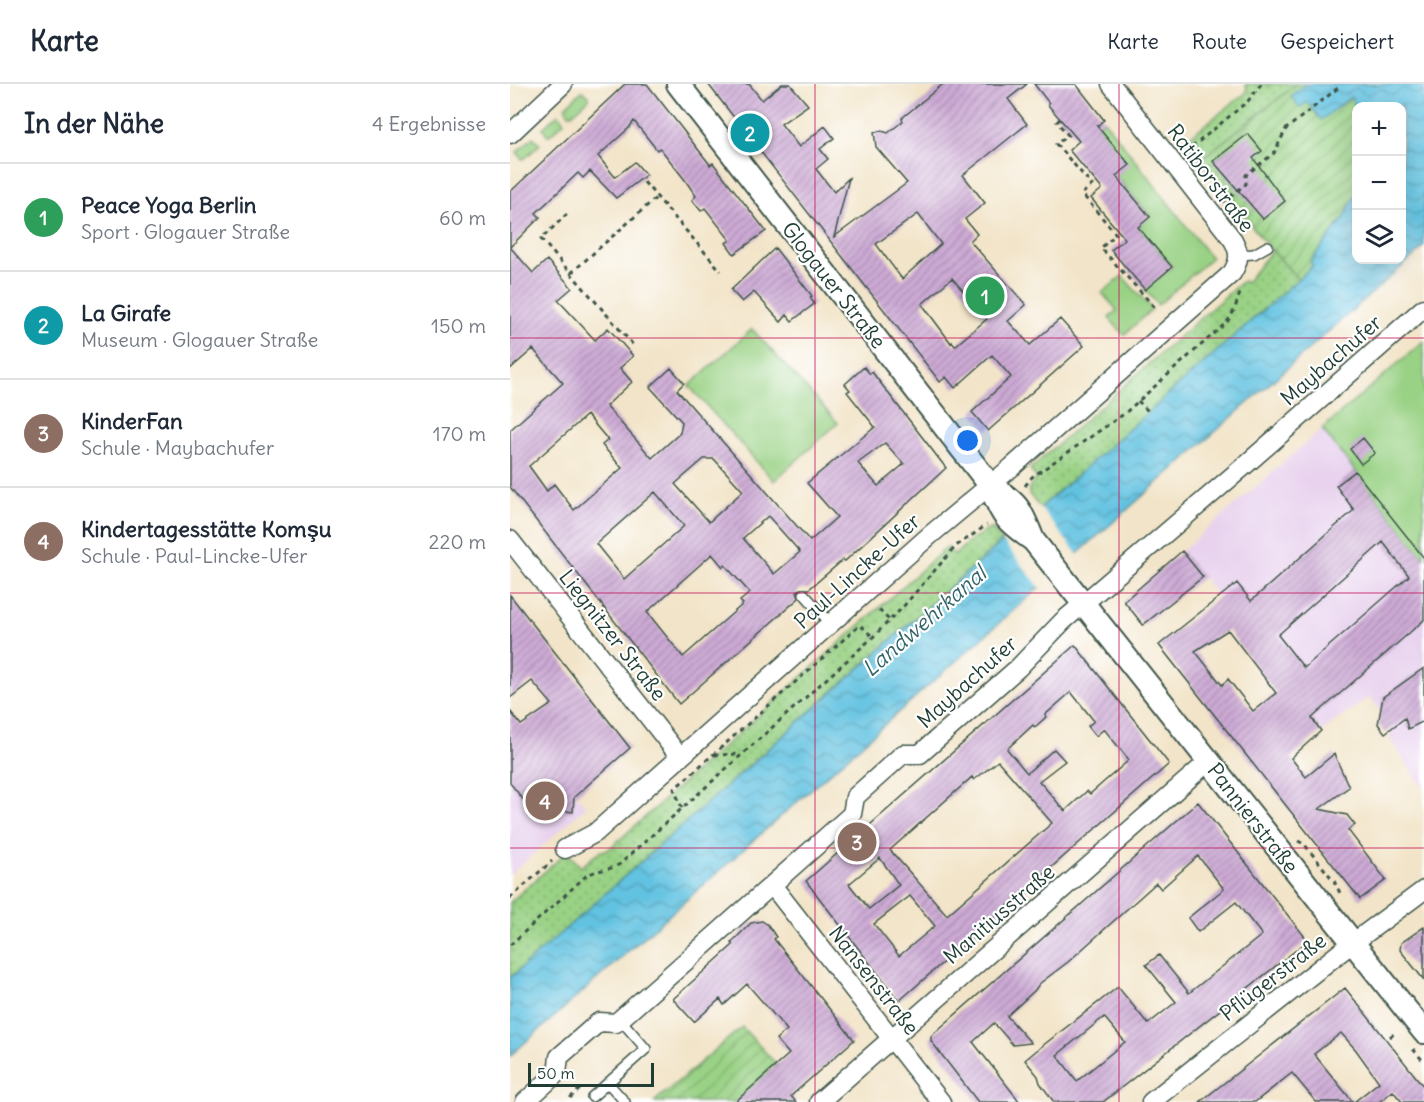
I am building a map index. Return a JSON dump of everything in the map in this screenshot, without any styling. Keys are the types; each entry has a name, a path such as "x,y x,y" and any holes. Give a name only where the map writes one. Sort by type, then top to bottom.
{"street":[{"path":"510,134 563,84"},
{"name":"Glogauer Straße","path":"678,84 990,485 999,510 1013,515 1033,540"},
{"name":"Ratiborstraße","path":"1111,84 1233,240 1239,255 1237,279"},
{"name":"Paul-Lincke-Ufer","path":"565,849 595,833 990,485 1237,279"},
{"name":"Maybachufer","path":"525,1102 557,1073 559,1058 599,1022 616,1023 852,814 855,797 903,754 920,754 1017,668 1083,603 1243,467 1424,308"},
{"name":"Liegnitzer Straße","path":"510,540 680,757"},
{"name":"Pannierstraße","path":"1033,540 1424,1032"},
{"name":"Manitiusstraße","path":"819,1102 1209,761"},
{"name":"Nansenstraße","path":"772,885 941,1102"},
{"name":"Pflügerstraße","path":"1151,1102 1424,890"}],"lane":[{"path":"1239,255 1254,254 1268,246"},
{"path":"804,594 831,624"},
{"path":"592,1097 646,1049 620,1019"},
{"path":"608,1083 625,1102"}],"path":[{"path":"1172,163 1248,101 1261,84"},
{"path":"1223,202 1246,184 1246,175 1274,153 1286,129 1338,88"},
{"path":"1060,119 1057,122 1068,135 1056,144 1092,185 1082,194 1116,234 1101,248 1157,310"},
{"path":"644,182 721,271"},
{"path":"571,273 657,197"},
{"path":"567,214 541,239 634,345"},
{"path":"510,945 587,875 594,871 613,869 620,864 873,637 956,546 1013,515 1025,485 1032,477 1103,429 1227,322 1234,311 1237,279"},
{"path":"1138,401 1148,411"},
{"path":"879,610 889,621"},
{"path":"682,808 674,789 860,625 873,637"},
{"path":"712,755 741,754"},
{"path":"1291,836 1304,844 1329,874 1345,902"},
{"path":"510,898 565,849"},
{"path":"1390,1037 1396,1032"}],"shaded area":[{"path":"1322,429 1424,558 1424,789 1389,738 1393,726 1369,697 1322,731 1182,551"},
{"path":"510,731 571,788 586,807 510,875"}],"green space":[{"path":"1246,84 1297,84 1200,160 1184,141 1247,92"},
{"path":"1297,84 1306,84 1291,95 1307,102 1321,119 1352,96 1352,201 1344,218 1311,262 1313,265 1298,279 1262,239 1200,160"},
{"path":"582,91 589,96 589,99 569,114 565,107"},
{"path":"558,114 564,122 550,135 547,135 543,128"},
{"path":"1104,120 1211,258 1158,305 1145,290 1172,267 1138,227 1150,216 1116,176 1129,165 1097,126"},
{"path":"533,137 540,144 522,159 517,152"},
{"path":"1272,250 1298,279 1040,508 1029,494 1029,488 1037,478 1030,469 1240,283 1243,281 1246,283"},
{"path":"1122,276 1152,309 1124,335 1109,318 1117,310 1102,293"},
{"path":"752,329 838,423 774,481 689,386"},
{"path":"1424,341 1424,558 1322,429"},
{"path":"992,528 1002,541 510,978 510,902 567,852 581,867 599,852 609,849 947,547 954,555 972,539"},
{"path":"742,1027 777,1065 768,1069 770,1072 735,1102 654,1102"}],"water":[{"path":"1306,84 1424,84 1424,247 1406,263 1406,102 1353,102 1351,97 1321,120 1307,102 1300,108 1291,96"},
{"name":"Landwehrkanal","path":"1352,201 1352,264 1405,264 510,1056 510,978 1313,266 1310,262 1344,218"}],"pier":[{"path":"1038,505 1079,556 1041,589 1000,538"}],"building":[{"path":"625,84 647,84 710,165 713,163 766,231 734,254 726,243 730,240 705,208 701,211 692,200 696,196 685,180 660,148 657,150 634,121 598,156 615,177 635,162 646,175 616,198 590,171 583,178 578,173 536,213 540,217 510,247 510,192"},
{"path":"708,84 749,84 762,100 782,84 790,84 808,105 781,124 799,147 825,126 834,138 820,149 828,159 816,169 834,192 849,178 834,237 907,183 876,147 874,132 888,133 903,121 902,118 943,84 1027,84 1008,99 1027,124 963,175 985,203 965,219 977,234 970,241 1026,305 1008,321 1030,345 1060,319 1084,346 988,431 972,412 1011,377 992,355 955,388 946,377 940,382","holes":["918,214 941,244 902,279 876,244","952,278 987,319 955,346 922,304"]},
{"path":"1034,84 1076,84 1104,120 1097,126 1130,165 1116,176 1150,217 1138,227 1172,267 1145,290 1111,250 1125,239 1091,198 1102,189 1069,150 1079,141 1048,105 1049,103"},
{"path":"1248,134 1262,151 1253,158 1285,201 1263,219 1213,161"},
{"path":"510,247 533,273 547,260 572,288 558,300 595,340 608,328 633,356 620,368 632,382 606,406 652,458 680,433 682,422 650,387 671,368 684,383 677,390 810,541 837,517 807,483 875,427 847,392 850,390 845,384 864,367 870,374 872,372 946,468 845,561 843,560 809,589 800,589 797,592 799,598 679,704 510,487 510,430 563,383 533,349 510,369","holes":["587,415 608,440 602,445 622,468 574,510 554,484 547,491 529,466","885,443 904,464 878,486 858,463","704,459 714,459 743,491 709,522 675,484","655,492 684,526 624,579 596,544","768,516 800,552 774,574 743,538","712,554 750,593 740,601 743,604 683,657 647,612"]},
{"path":"775,248 812,296 810,297 814,304 792,321 787,315 781,322 754,292 742,302 731,290"},
{"path":"1363,438 1375,453 1361,464 1350,449"},
{"path":"1355,471 1424,558 1424,620 1312,718 1321,731 1291,758 1306,777 1334,754 1349,787 1319,809 1347,815 1355,825 1348,830 1386,880 1360,899 1159,645 1237,583 1251,601 1354,510 1336,486","holes":["1383,542 1409,576 1304,668 1278,635","1228,630 1276,693 1253,711 1228,679 1222,685 1195,651"]},
{"path":"1182,551 1203,577 1143,625 1124,601"},
{"path":"510,595 630,748 574,797 573,812 558,810 542,823 510,783 510,711 521,725 552,704 532,681 510,698"},
{"path":"1075,645 1169,764 899,1001 806,881","holes":["1071,692 1094,721 1088,726 1096,736 1104,729 1129,760 1090,794 1087,791 1065,811 1039,781 1065,761 1054,749 1027,773 1007,749 1033,725 1035,727 1046,717 1045,715","998,761 1052,823 947,915 890,850 972,777 974,780","880,858 899,885 869,909 849,884","910,896 935,926 899,956 874,924"]},
{"path":"1424,668 1424,721 1408,729 1405,718 1385,733 1378,724 1383,697"},
{"path":"1198,802 1305,937 1305,943 1103,1102 1054,1102 1025,1060 1118,987 1148,1024 1176,1002 1146,965 1159,955 1189,993 1262,935 1236,902 1198,932 1188,918 1224,889 1198,856 1161,889 1156,883 1068,962 1039,984 1007,1016 1031,1043 1013,1045 994,1023 973,1042 1020,1102 978,1102 931,1041 931,1036","holes":["1104,1017 1125,1042 1077,1081 1057,1055"]},
{"path":"762,921 768,925 776,937 774,939 854,1040 791,1096 796,1102 735,1102 789,1054 776,1039 787,1030 747,984 724,1005 720,999 694,1022 673,999 733,945 731,943 751,923"},
{"path":"1424,927 1424,980 1400,950 1401,943"},
{"path":"1345,988 1424,1087 1424,1102 1402,1102 1393,1091 1379,1102 1354,1102 1379,1082 1341,1033 1314,1054 1353,1102 1316,1102 1292,1073 1255,1102 1200,1102"}],"place":[{"name":"La Girafe","path":"750,133"},
{"name":"Peace Yoga Berlin","path":"985,296"},
{"name":"Kindertagesstätte Komşu","path":"545,801"},
{"name":"KinderFan","path":"857,842"}]}
